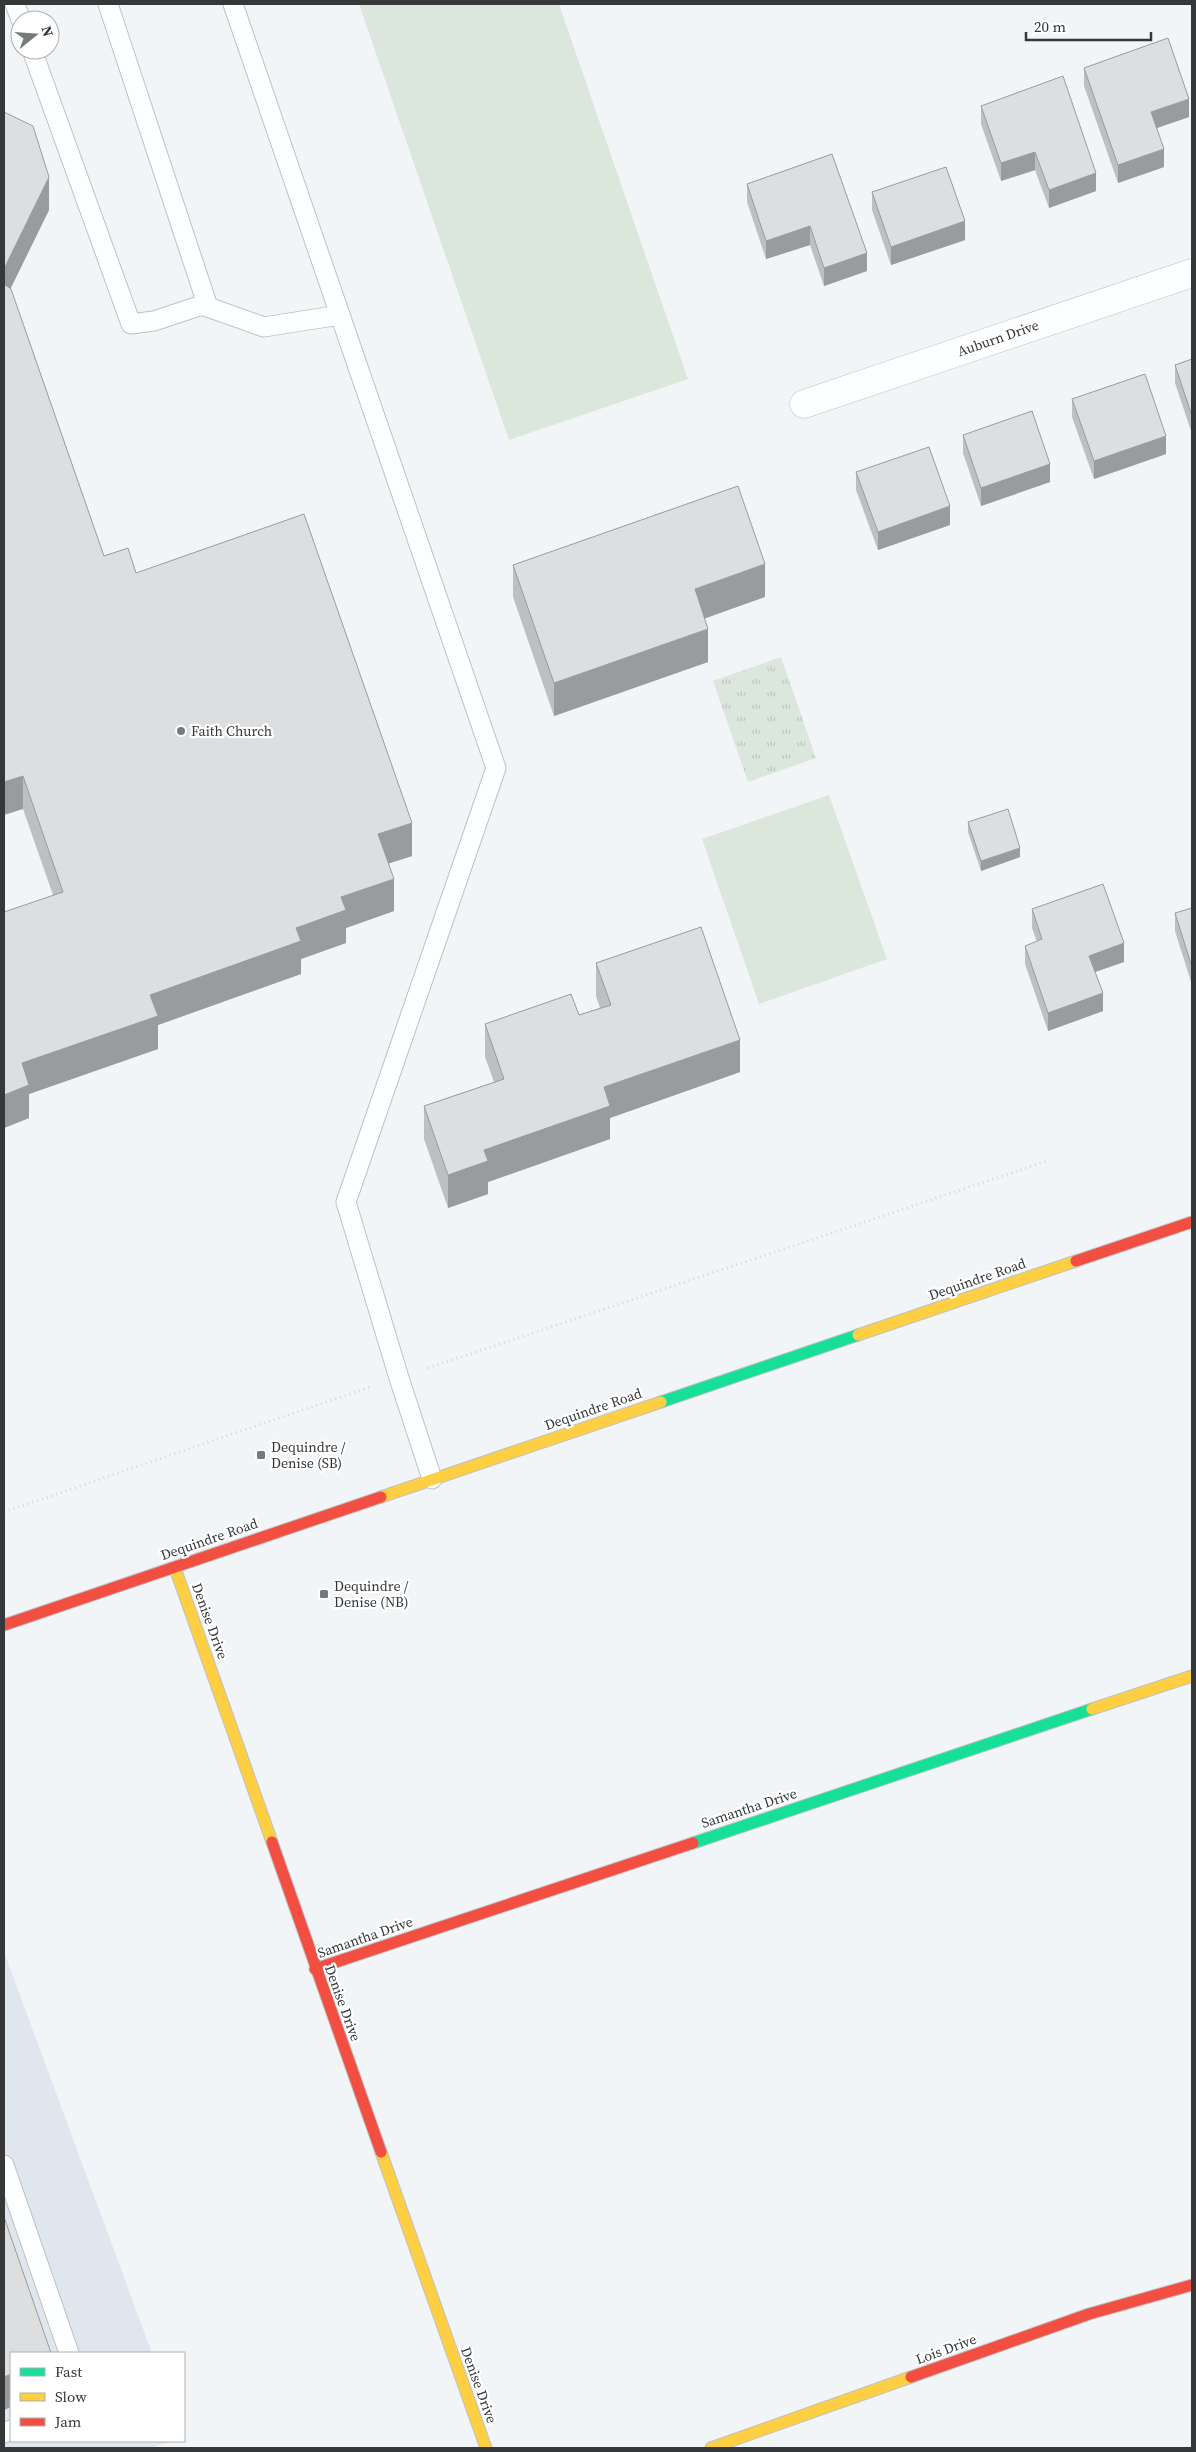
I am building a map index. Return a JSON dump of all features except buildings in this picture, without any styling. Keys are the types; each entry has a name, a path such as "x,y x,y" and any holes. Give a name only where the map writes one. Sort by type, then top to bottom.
{"street":[{"name":"Auburn Drive","path":"804,404 1192,273"},
{"name":"Dequindre Road","path":"4,1625 1192,1222"},
{"name":"Denise Drive","path":"175,1568 315,1969 486,2448"},
{"name":"Samantha Drive","path":"315,1969 1192,1676"},
{"name":"Lois Drive","path":"711,2448 1089,2314 1192,2285"}],"lane":[{"path":"108,4 208,307"},
{"path":"233,4 496,768 346,1202 399,1378 432,1479"},
{"path":"36,60 131,324 154,321 202,305 264,327 340,315"},
{"path":"4,2165 69,2352"}],"path":[{"path":"425,1369 1046,1161"},
{"path":"4,1512 374,1386"}],"shaded area":[{"path":"4,1952 152,2352 10,2352 10,2442 169,2442 150,2448 4,2448"}],"green space":[{"path":"359,4 559,4 688,379 509,440"},
{"path":"781,657 816,758 748,782 713,681"},
{"path":"829,795 887,959 759,1004 702,839"}],"traffic: fast":[{"path":"661,1402 858,1335"},
{"path":"693,1843 1092,1709"}],"traffic: slow":[{"path":"858,1335 1076,1261"},
{"path":"381,1497 661,1402"},
{"path":"175,1568 272,1842"},
{"path":"1092,1709 1192,1676"},
{"path":"381,2152 486,2448"},
{"path":"711,2448 911,2377"}],"traffic: jam":[{"path":"1076,1261 1192,1222"},
{"path":"4,1625 381,1497"},
{"path":"272,1842 381,2152"},
{"path":"315,1969 693,1843"},
{"path":"911,2377 1089,2314 1192,2285"}],"place":[{"name":"Faith Church","path":"181,731"},
{"name":"Dequindre / Denise (SB)","path":"261,1455"},
{"name":"Dequindre / Denise (NB)","path":"324,1594"}]}
